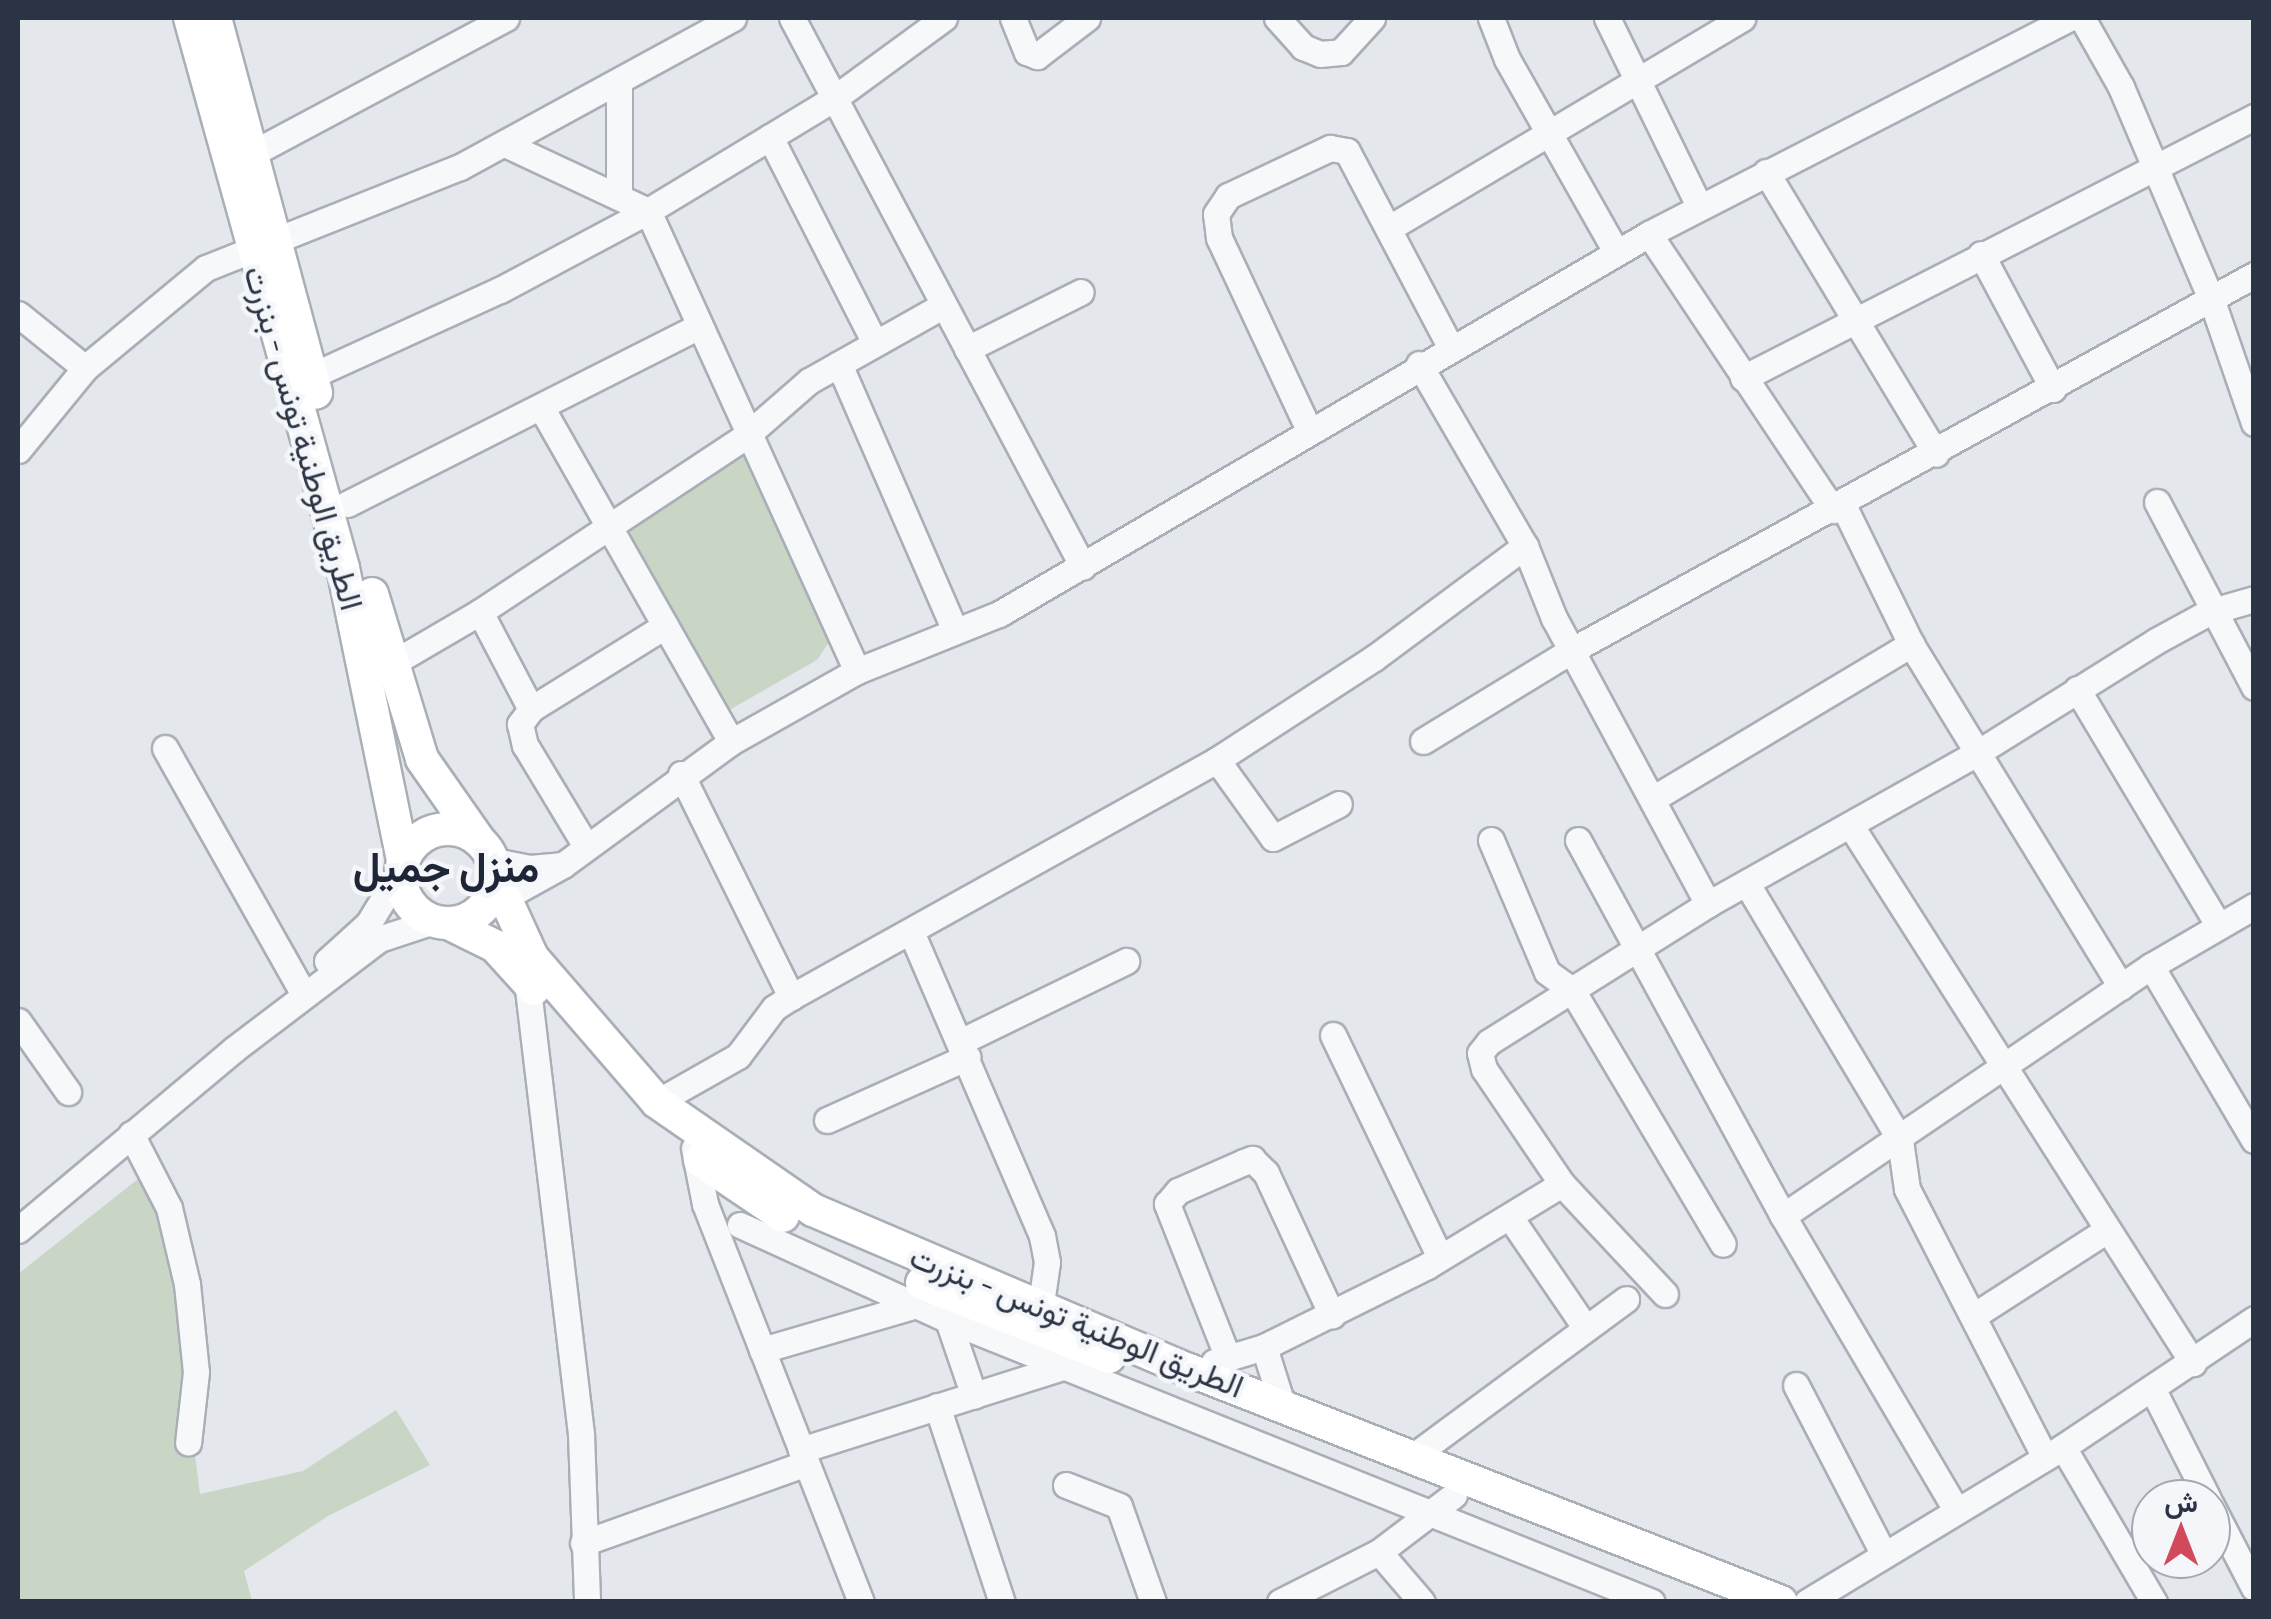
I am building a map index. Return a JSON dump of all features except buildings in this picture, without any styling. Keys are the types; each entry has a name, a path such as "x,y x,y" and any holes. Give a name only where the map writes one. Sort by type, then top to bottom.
{"main road":[{"name":"الطريق الوطنية تونس - بنزرت","path":"190,18 264,248 311,376 391,664 422,759 495,946 636,1104 736,1176 914,1280 1335,1435 1412,1456 1781,1602"},
{"name":"الطريق الوطنية تونس - بنزرت","path":"215,18 252,153 264,248 352,604 408,901 476,890"},
{"path":"402,865 435,830 476,890"},
{"name":"الطريق الوطنية تونس - بنزرت","path":"476,890 694,1144"},
{"name":"الطريق الوطنية تونس - بنزرت","path":"736,1176 862,1234 1041,1304 1189,1370 1281,1401 1442,1505 1723,1602"}],"street":[{"path":"252,153 506,18"},
{"path":"18,450 85,368 175,288 507,144 733,18"},
{"path":"792,18 1083,567"},
{"path":"311,376 500,290 648,211 836,97 944,18"},
{"path":"1013,18 1027,52 1037,56 1087,18"},
{"path":"1277,18 1303,47 1320,54 1341,52 1372,18"},
{"path":"1491,18 1547,132 1616,252"},
{"path":"1606,18 1699,206"},
{"path":"1389,228 1742,18"},
{"path":"18,1230 233,1050 380,939 476,890 562,865 681,774 857,671 955,630 1083,567 1419,364 1616,252 2070,18"},
{"path":"2082,18 2156,170 2212,301 2254,423"},
{"path":"618,83 619,194"},
{"path":"1743,378 1853,318 2156,170 2254,117"},
{"path":"770,137 875,343"},
{"path":"507,144 648,211 857,671"},
{"path":"1309,430 1219,238 1216,214 1228,196 1338,148 1354,157 1451,348"},
{"path":"1766,172 1936,454"},
{"path":"1649,234 1743,378 1838,508 1911,644 2122,987"},
{"path":"1981,254 2053,388"},
{"path":"1423,741 1574,649 1936,454 2254,274"},
{"path":"968,350 1081,292"},
{"path":"391,664 480,612 747,435 840,364 942,306"},
{"path":"18,314 85,368"},
{"path":"347,504 700,326"},
{"path":"840,364 955,630"},
{"path":"1419,364 1524,546 1708,904"},
{"path":"18,423 55,403"},
{"path":"541,407 731,742"},
{"path":"2157,502 2210,612 2254,687"},
{"path":"657,1102 738,1056 792,997 912,934 1217,760 1374,658 1524,546"},
{"path":"1665,1294 1562,1184 1484,1069 1480,1053 1708,904 1977,753 2210,612 2254,599"},
{"path":"480,612 530,708"},
{"path":"586,846 525,746 520,724 530,708 664,626"},
{"path":"1654,798 1911,644"},
{"path":"2077,689 2219,926"},
{"path":"165,748 299,986"},
{"path":"1217,760 1273,838 1339,804"},
{"path":"681,774 792,997"},
{"path":"1851,826 2193,1363"},
{"path":"1491,840 1540,960 1572,990 1723,1244"},
{"path":"1578,840 1634,950 1783,1216 1957,1511"},
{"path":"233,1050 368,924 402,865"},
{"path":"476,890 562,865"},
{"path":"1746,884 1900,1140 1906,1190 1975,1315 2054,1452 2154,1602"},
{"path":"1783,1216 2007,1068 2152,966 2254,906"},
{"path":"912,934 1047,1250 1041,1304"},
{"path":"827,1120 1126,961"},
{"path":"2152,966 2254,1140"},
{"path":"528,981 580,1435 587,1602"},
{"path":"18,1021 68,1092"},
{"path":"1333,1034 1440,1258"},
{"path":"131,1134 170,1208 187,1284 196,1372 188,1443"},
{"path":"694,1144 705,1204 731,1256 762,1350 861,1602"},
{"path":"1228,1358 1167,1204 1178,1191 1244,1162 1252,1159 1266,1173 1332,1315"},
{"path":"731,1256 740,1225 736,1176"},
{"path":"1189,1370 1264,1347 1332,1315 1440,1258 1562,1184"},
{"path":"1510,1218 1584,1327"},
{"path":"740,1225 1062,1367 1442,1505 1652,1602"},
{"path":"1975,1315 2108,1230"},
{"path":"1412,1456 1626,1298"},
{"path":"762,1350 917,1305"},
{"path":"1808,1602 2153,1390 2254,1318"},
{"path":"948,1320 974,1396"},
{"path":"1264,1347 1281,1401"},
{"path":"583,1543 937,1406 1062,1367"},
{"path":"1796,1385 1884,1554"},
{"path":"2153,1390 2198,1479"},
{"path":"937,1406 1002,1602"},
{"path":"1066,1484 1119,1506 1153,1602"},
{"path":"1280,1602 1322,1593 1442,1505"},
{"path":"2231,1543 2254,1588"},
{"path":"1379,1552 1422,1602"}],"green space":[{"path":"734,449 743,453 829,642 817,660 717,717 615,527"},
{"path":"143,1175 167,1240 200,1494 303,1471 396,1410 430,1465 328,1516 244,1571 252,1601 18,1602 18,1274"}],"district":[{"name":"منزل جميل","path":"446,866"}]}
